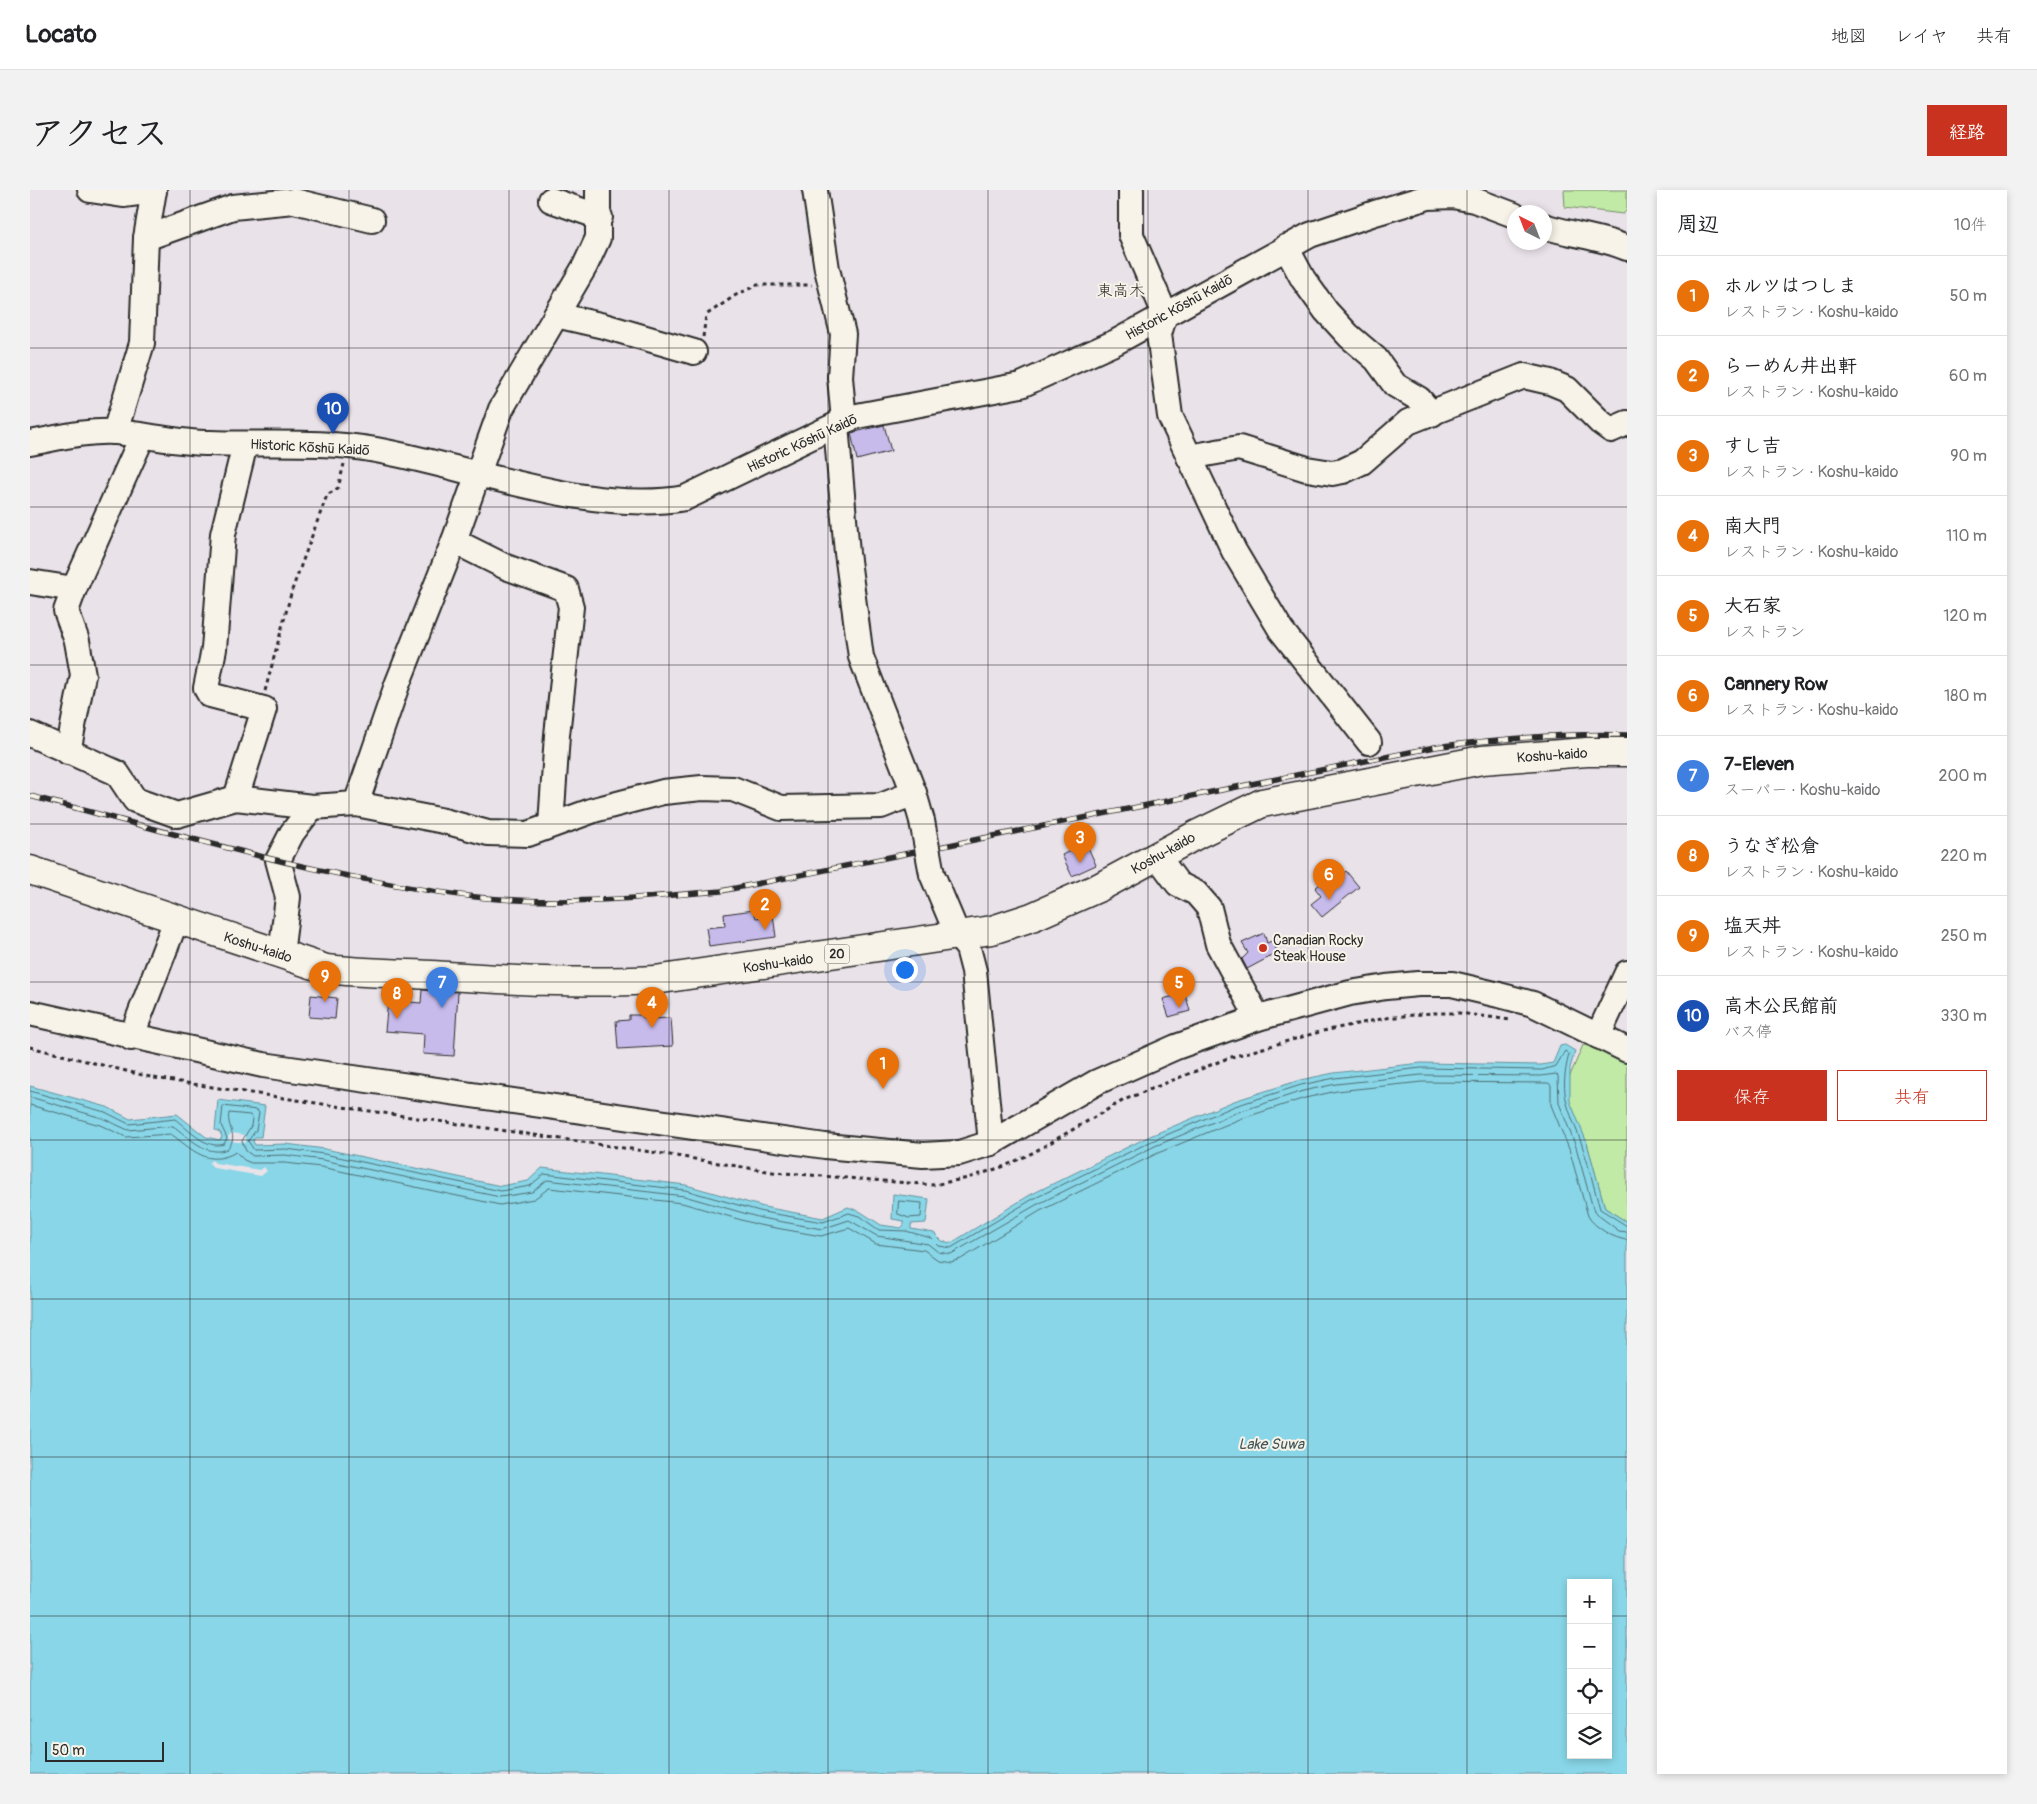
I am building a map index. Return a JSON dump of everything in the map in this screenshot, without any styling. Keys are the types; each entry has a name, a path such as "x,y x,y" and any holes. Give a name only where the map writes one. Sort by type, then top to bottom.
{"highway":[{"name":"Koshu-kaido","path":"30,870 326,969 356,973 606,982 656,980 992,930 1032,917 1100,887 1198,834 1262,803 1482,760 1588,752 1627,752"}],"street":[{"path":"90,190 123,195 154,191 146,238 142,343 115,432"},
{"path":"356,804 397,684 454,541 501,409 556,316 598,238 600,217 598,190"},
{"path":"600,217 612,190"},
{"path":"816,190 831,285 843,334 840,377 840,423 847,553 861,657 914,793 922,821 932,874 958,936 968,948 974,970 991,1143"},
{"path":"1131,190 1131,235 1165,314 1159,334 1170,416 1234,551 1282,630 1369,742"},
{"name":"Historic Kōshū Kaidō","path":"30,443 115,432 142,437 207,443 348,447 375,450 546,490 596,498 664,502 685,498 858,416 1021,385 1116,342 1310,235 1428,197 1453,196 1474,200 1507,212"},
{"path":"551,200 600,217"},
{"path":"146,238 233,207 294,202 372,220"},
{"path":"1552,228 1614,242 1627,248"},
{"path":"1286,247 1303,278 1326,311 1349,336 1376,360 1395,385 1419,399 1432,414"},
{"path":"556,316 604,326 694,352"},
{"path":"1189,458 1238,448 1307,469 1332,473 1343,471 1362,462 1408,422 1524,376 1550,382 1567,389 1600,422 1611,430 1627,423"},
{"path":"68,752 83,675 77,641 66,611 142,437"},
{"path":"236,798 264,709 210,694 206,688 214,649 223,534 245,444"},
{"path":"454,541 506,567 566,589 571,607 557,735 551,825"},
{"path":"30,582 74,589"},
{"path":"30,734 118,773 135,800 177,815 236,798 312,807 356,804 444,821 488,833 528,834 594,810 654,794 702,788 733,789 780,808 881,806 914,793"},
{"path":"280,955 288,897 278,860 292,833 312,807"},
{"path":"1158,857 1178,884 1196,893 1209,908 1218,944 1258,1018"},
{"path":"131,1038 176,920"},
{"path":"1598,1036 1627,973"},
{"path":"30,1013 131,1038 263,1065 825,1146 923,1155 959,1153 991,1143 1097,1082 1176,1048 1258,1018 1350,993 1418,984 1452,984 1533,1004 1627,1050"}],"path":[{"path":"694,352 702,342 706,315 736,295 758,285 831,285"},
{"path":"264,709 264,695 292,590 327,495 338,488 348,447"},
{"path":"30,1047 154,1078 342,1108 658,1153 773,1172 933,1185 968,1178 1005,1166 1034,1152 1124,1100 1211,1065 1323,1031 1386,1018 1432,1013 1460,1013 1518,1021"}],"green space":[{"path":"1564,190 1627,190 1627,210 1623,214 1565,207"},
{"path":"1583,1045 1594,1047 1627,1064 1627,1222 1605,1208 1587,1143 1569,1101 1569,1078"}],"water":[{"name":"Lake Suwa","path":"1565,1045 1575,1051 1570,1068 1570,1101 1587,1143 1605,1208 1627,1222 1627,1774 30,1774 30,1086 107,1107 130,1119 177,1114 206,1137 220,1140 222,1137 220,1132 215,1130 218,1100 265,1106 261,1137 255,1137 253,1141 255,1145 286,1144 325,1149 501,1186 528,1181 542,1168 686,1185 764,1207 823,1218 848,1207 861,1212 881,1225 901,1228 904,1225 904,1221 892,1219 893,1194 929,1199 926,1223 911,1224 911,1229 934,1233 942,1241 951,1243 1030,1195 1150,1136 1234,1101 1300,1080 1334,1073 1421,1063 1541,1065 1553,1063 1560,1046"}],"pier":[{"path":"231,1133 246,1135 246,1143 230,1141 228,1137"},
{"path":"212,1160 215,1163 260,1170 264,1167 267,1171 261,1176 214,1168 209,1163"}],"building":[{"path":"884,425 891,451 857,460 851,433"},
{"path":"1086,843 1096,865 1072,876 1062,855"},
{"path":"1336,871 1340,876 1346,871 1359,887 1322,917 1311,904 1321,896 1315,888"},
{"path":"754,910 756,918 773,915 776,937 709,946 706,928 725,926 724,914"},
{"path":"1264,933 1267,943 1274,940 1277,953 1247,969 1242,959 1248,953 1242,943"},
{"path":"422,990 458,992 454,1056 423,1054 424,1034 385,1031 388,1000 421,1003"},
{"path":"1185,993 1190,1011 1169,1017 1163,999"},
{"path":"311,995 337,998 335,1019 309,1017"},
{"path":"629,1015 643,1015 643,1019 671,1018 673,1046 618,1049 616,1021 629,1020"}],"railway":[{"path":"30,796 252,854 363,879 420,889 506,900 599,900 721,891 1435,747 1531,737 1627,735"}],"place":[{"name":"高木公民館前","path":"333,434"},
{"name":"すし吉","path":"1080,863"},
{"name":"Cannery Row","path":"1329,900"},
{"name":"らーめん井出軒","path":"765,930"},
{"name":"Canadian Rocky Steak House","path":"1263,948"},
{"name":"塩天丼","path":"325,1002"},
{"name":"7-Eleven","path":"442,1008"},
{"name":"大石家","path":"1179,1008"},
{"name":"うなぎ松倉","path":"397,1019"},
{"name":"南大門","path":"652,1028"},
{"name":"ホルツはつしま","path":"883,1089"}],"district":[{"name":"東高木","path":"1121,290"}]}
